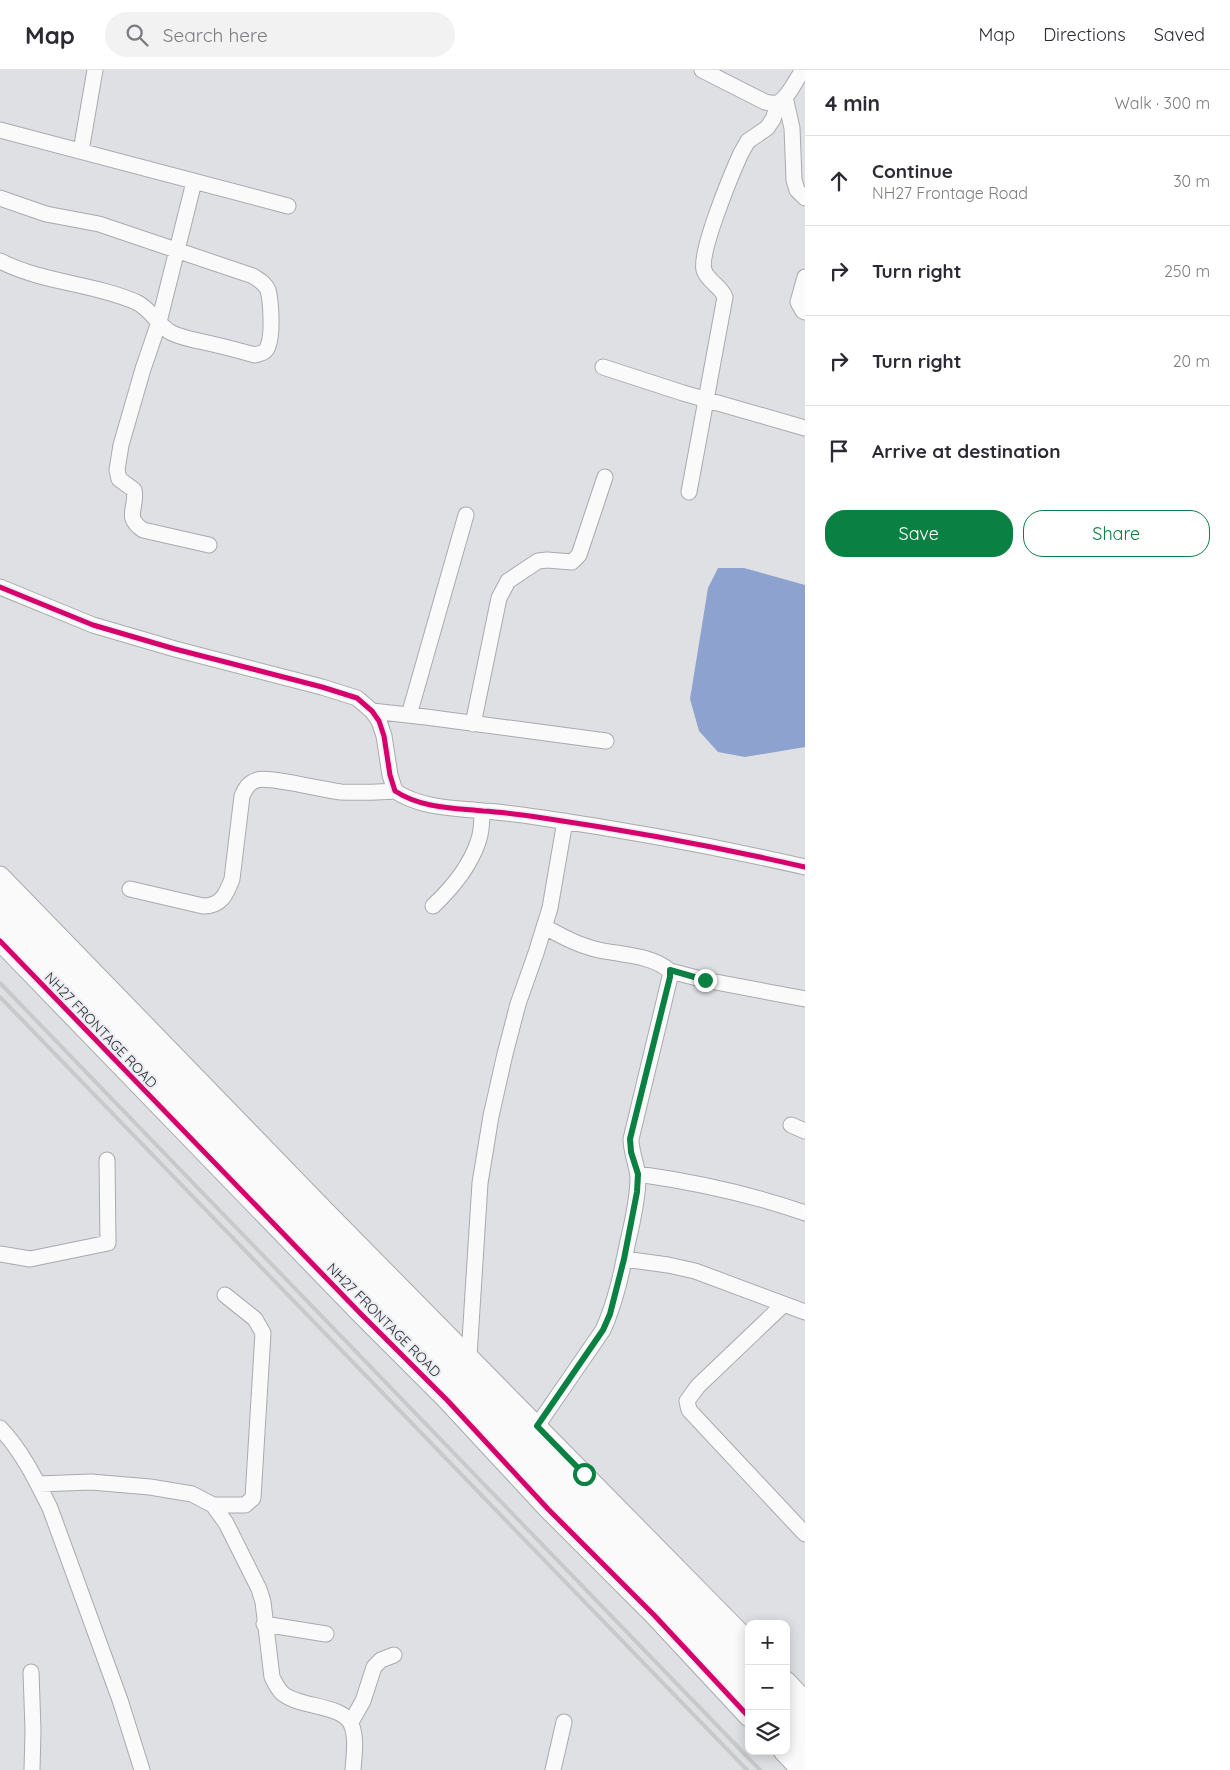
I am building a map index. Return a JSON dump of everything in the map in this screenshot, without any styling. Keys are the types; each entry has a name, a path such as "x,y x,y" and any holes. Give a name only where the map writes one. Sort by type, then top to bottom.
{"highway":[{"path":"0,894 745,1661"},
{"path":"0,920 745,1689"},
{"path":"799,1698 805,1724"},
{"path":"790,1734 805,1749"}],"street":[{"path":"81,151 95,70"},
{"path":"702,70 765,102 773,104 782,100"},
{"path":"689,492 725,297 723,291 708,278 704,270 705,251 740,153 748,141 767,128 782,100 803,70"},
{"path":"782,100 792,128 794,180 797,190 805,198"},
{"path":"0,130 288,206"},
{"path":"194,182 159,322 121,445 117,470 119,480 134,490 136,496 131,516 136,526 143,530 209,545"},
{"path":"0,198 46,214 99,224 177,252 253,276 263,282 267,289 271,331 268,346 264,353 255,355 179,336 164,328 147,308 136,302 100,290 43,277 0,261"},
{"path":"805,277 798,302 805,312"},
{"path":"603,367 706,400 805,428"},
{"path":"473,724 499,598 503,588 508,581 538,561 572,562 578,555 605,477"},
{"path":"409,715 466,515"},
{"path":"0,587 92,625 175,650 357,698 372,711 379,721 384,736 394,791"},
{"path":"372,711 606,741"},
{"path":"130,889 202,906 212,906 221,900 227,892 232,879 242,796 246,787 258,780 270,779 340,792 394,791 405,797 434,806 522,814 652,835 805,867"},
{"path":"433,906 454,883 474,851 481,831 482,811"},
{"path":"469,1356 480,1183 491,1116 518,1004 550,908 566,822"},
{"path":"0,876 745,1638"},
{"path":"545,927 574,943 656,962 670,970 705,980 805,999"},
{"name":"NH27 FRONTAGE ROAD","path":"0,941 361,1314 447,1400 548,1509 654,1615 745,1712"},
{"path":"537,1426 603,1330 617,1293 637,1192 638,1174 631,1152 630,1139 670,977 670,970"},
{"path":"0,1254 30,1259 108,1243 107,1160"},
{"path":"638,1174 697,1184 805,1213"},
{"path":"624,1259 695,1271 805,1312"},
{"path":"213,1505 245,1505 253,1498 264,1333 255,1319 225,1295"},
{"path":"784,1304 698,1386 687,1401 689,1410 805,1534"},
{"path":"0,1428 20,1453 50,1508 102,1648 142,1770"},
{"path":"38,1484 91,1482 150,1487 192,1494 213,1505 226,1523 259,1589 263,1602 264,1624 272,1677 276,1686 282,1693 300,1702 329,1709 344,1716 351,1722"},
{"path":"264,1624 326,1634"},
{"path":"353,1770 354,1749 351,1722 363,1701 374,1666 380,1660 394,1655"},
{"path":"31,1672 32,1770"},
{"path":"790,1686 799,1698"},
{"path":"553,1770 564,1722"},
{"path":"787,1755 802,1770"}],"water":[{"path":"718,568 744,568 805,585 805,747 745,757 718,752 699,731 690,699 708,588"}],"railway":[{"path":"0,983 760,1770"},
{"path":"0,997 747,1770"}],"cycle path":[{"path":"0,587 93,625 357,698 372,711 379,721 384,736 390,775 395,791 415,801 437,806 513,814 609,828 805,867"},
{"path":"0,941 361,1314 447,1400 548,1509 654,1615 745,1713"}],"route":[{"path":"584,1474 537,1426 603,1330 617,1293 633,1220 637,1192 638,1174 631,1152 630,1139 670,977 670,970 705,980"}]}
